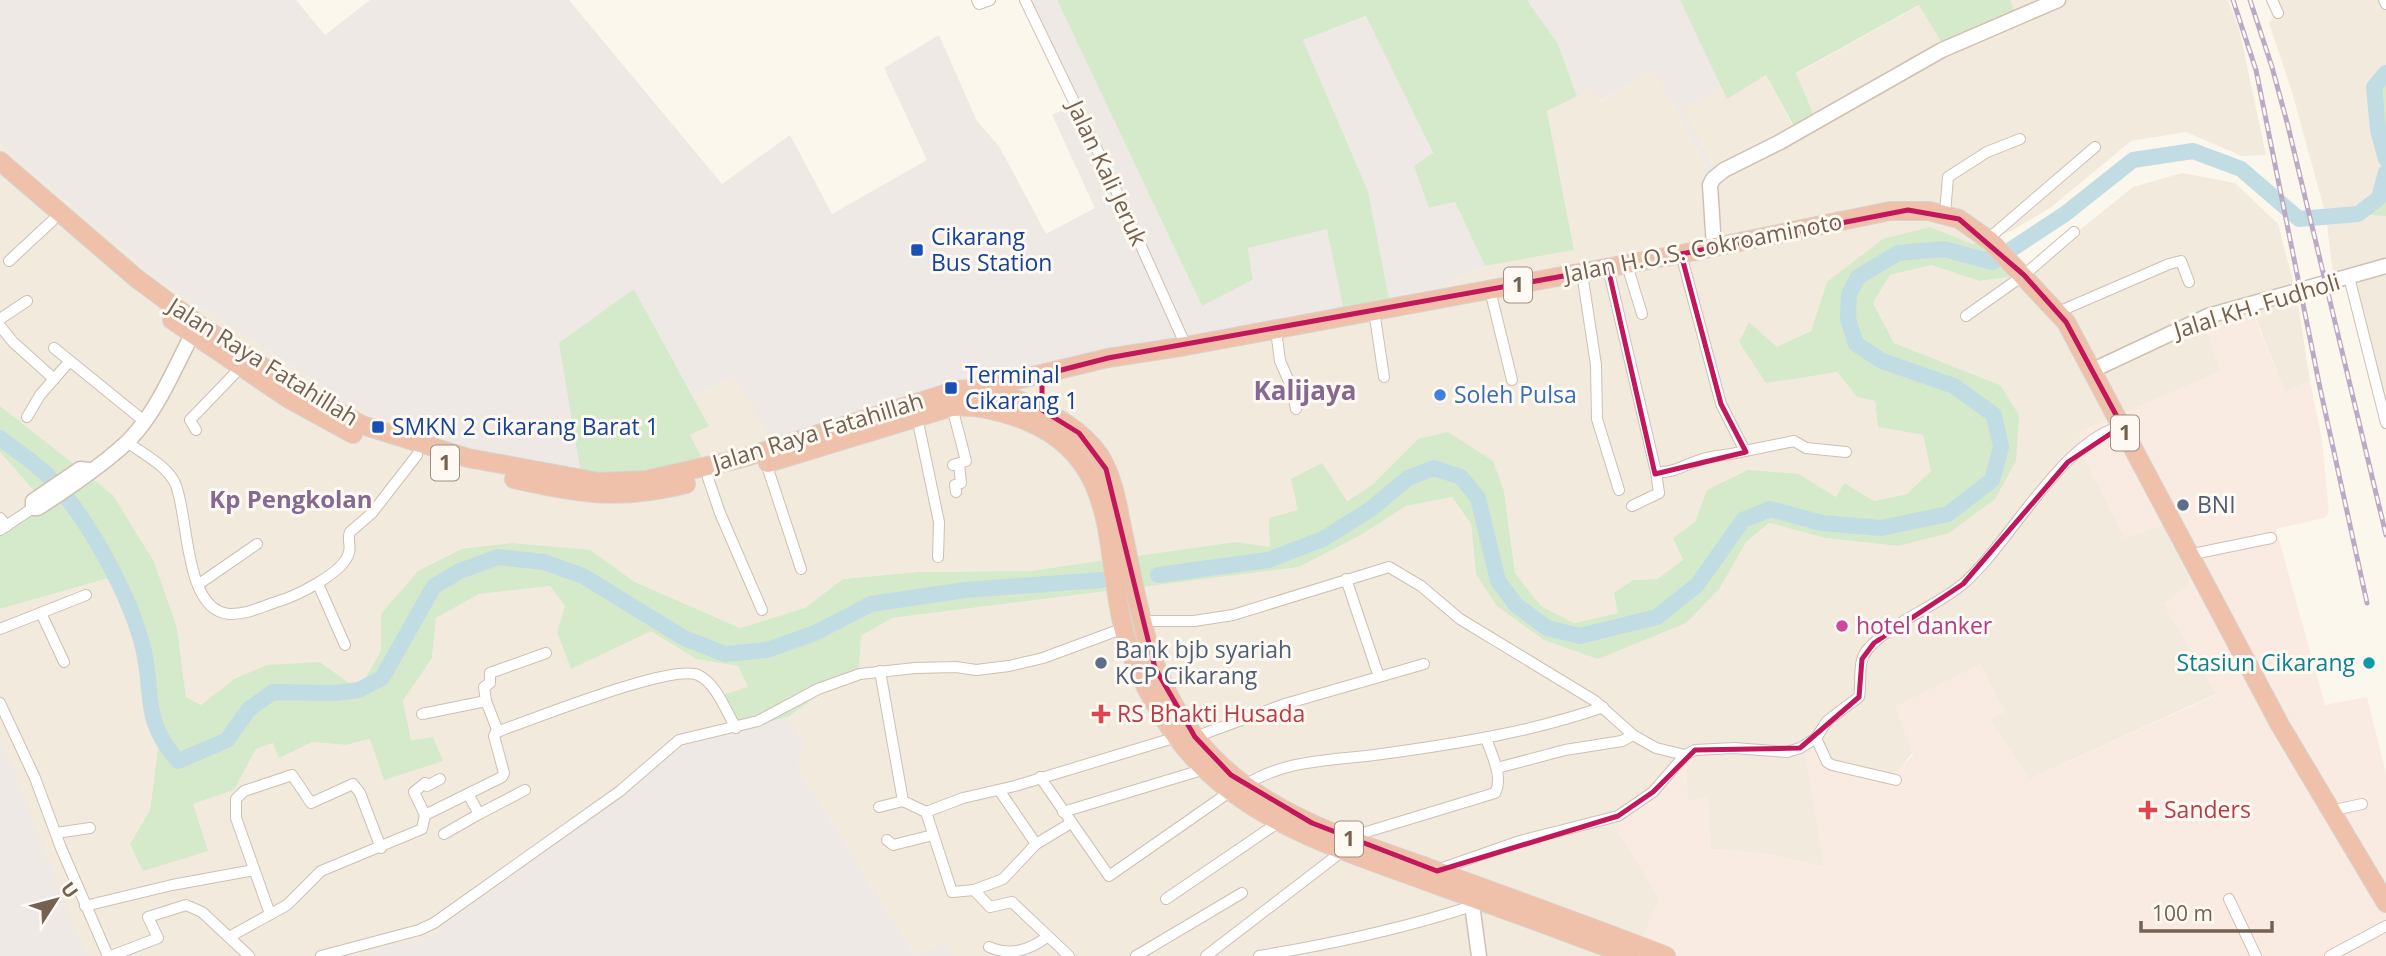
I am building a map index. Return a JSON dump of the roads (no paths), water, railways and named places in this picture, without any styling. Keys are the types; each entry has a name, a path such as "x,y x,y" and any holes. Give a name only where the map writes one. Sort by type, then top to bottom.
{"highway":[{"name":"Jalan Raya Fatahillah","path":"0,161 165,301 292,386 362,425 468,458 599,482 646,480 743,458 937,396 976,390"},
{"name":"Jalan Raya Fatahillah","path":"0,175 130,289 192,335 331,424 417,455 566,490 606,496 646,494 766,463 959,406"},
{"name":"Jalan H.O.S. Cokroaminoto","path":"976,390 1108,358 1627,265 1889,211 1945,213 1989,239"},
{"name":"1","path":"1989,239 2058,312 2094,370 2188,555 2330,811 2386,904"},
{"path":"1041,410 1038,392 1042,375"},
{"name":"1","path":"976,390 1022,401 1067,424 1090,444 1106,469 1140,674 1177,737 1205,769 1238,788 1270,801 1345,844 1472,902 1630,956"},
{"name":"1","path":"959,406 1014,416 1066,443 1087,465 1111,511"},
{"name":"1","path":"1132,624 1154,668 1195,737 1238,788 1279,822 1437,871 1666,956"}],"street":[{"path":"978,2 990,0"},
{"name":"Jalan Kali Jeruk","path":"1025,0 1105,166 1185,346"},
{"path":"1714,247 1710,186 1713,178 1724,170 1780,142 1942,50 2058,0"},
{"path":"2272,0 2278,13"},
{"path":"1945,213 1948,177 1987,152 2020,139"},
{"path":"1989,239 2095,146"},
{"path":"9,261 51,220"},
{"path":"1966,316 2074,232"},
{"path":"1681,254 1721,404 1745,451"},
{"path":"2058,312 2113,285 2187,260 2189,282"},
{"path":"1627,265 1642,314"},
{"name":"Jalal KH. Fudholi","path":"2094,370 2208,316 2386,267"},
{"path":"1608,268 1659,493 1632,506"},
{"path":"1582,273 1596,365 1597,419 1619,490"},
{"path":"2349,277 2381,384 2386,423"},
{"path":"1490,290 1512,380"},
{"path":"0,320 27,301"},
{"path":"1374,312 1384,377"},
{"path":"0,326 13,342 54,379"},
{"path":"1276,330 1280,361 1291,386 1296,409"},
{"path":"2,525 35,506 127,442 144,421 192,335"},
{"path":"54,348 144,421"},
{"path":"27,417 69,362"},
{"path":"196,430 190,420 241,367"},
{"path":"956,492 955,485 961,483 956,464 966,461 959,406"},
{"path":"917,417 939,522 938,557"},
{"path":"321,956 426,928 620,791 679,740 758,721 828,684 880,671 948,667 976,670 1009,666 1043,658 1132,624 1194,621 1233,615 1384,567 1393,569 1438,598 1460,619 1603,707 1633,735 1656,748 1685,755 1708,748 1787,752 1816,738 1827,721 1859,696 1862,659 1874,643 1963,584 2068,462 2089,444 2122,426"},
{"path":"1656,472 1676,469 1709,457 1716,458 1794,441 1806,448 1846,452"},
{"path":"127,442 163,468 176,486 187,549 199,584 211,605 228,614 239,614 291,598 318,584 347,557 351,531 372,513 417,455"},
{"path":"766,463 802,569"},
{"path":"708,478 761,610"},
{"path":"2188,555 2271,538"},
{"path":"199,584 257,544"},
{"path":"1346,579 1379,677"},
{"path":"318,584 345,645"},
{"path":"0,629 86,595"},
{"path":"41,613 64,662"},
{"path":"498,732 486,701 484,687 490,682 490,673 546,653"},
{"path":"1195,737 1285,704 1424,664"},
{"path":"880,671 903,802"},
{"path":"425,815 504,775 494,736 498,732 645,681 688,673 698,675 710,686 736,728"},
{"path":"422,714 486,701"},
{"path":"0,703 35,778 85,906 109,956 158,938 148,917 178,905 202,912 249,956"},
{"path":"1040,777 1105,874 1110,876 1238,788 1276,769 1297,763 1382,754 1486,738 1574,717 1603,707"},
{"path":"1497,768 1565,750 1622,741 1633,735"},
{"path":"879,807 903,802 926,812 962,798 999,790 1177,737"},
{"path":"1206,956 1345,844 1495,793 1498,786 1497,768 1486,738"},
{"path":"1816,738 1832,765 1896,780"},
{"path":"1437,871 1520,841 1618,816 1653,792 1685,755"},
{"path":"1063,812 1205,769"},
{"path":"270,914 236,818 236,799 244,791 290,775 297,778 311,803 350,785 356,786 381,848"},
{"path":"229,937 287,905 321,871 422,830 425,815 414,792 425,783 427,786 440,779"},
{"path":"444,834 525,790"},
{"path":"999,790 1036,844"},
{"path":"468,794 479,814"},
{"path":"2330,811 2362,804"},
{"path":"926,812 952,892 974,890 1003,879 1036,844 1071,823"},
{"path":"1166,899 1279,822"},
{"path":"56,833 90,828"},
{"path":"887,840 893,845 933,835"},
{"path":"85,906 172,885 254,870"},
{"path":"974,890 988,907 1012,902 1069,956"},
{"path":"1136,956 1242,893"},
{"path":"2229,899 2256,956"},
{"path":"1259,956 1284,954 1409,926 1472,902 1479,956"},
{"path":"2330,956 2386,926"},
{"path":"989,947 1004,956 1016,955 1047,937"}],"waterway":[{"path":"2386,73 2374,87 2378,130 2386,159"},
{"path":"1158,575 1268,560 1323,539 1371,509 1408,478 1434,468 1461,477 1478,498 1498,581 1516,605 1547,628 1580,636 1657,617 1697,585 1743,520 1770,509 1822,523 1881,528 1948,514 1992,480 2001,447 1994,415 1954,386 1882,361 1856,344 1848,319 1849,294 1858,277 1898,253 1944,249 1992,262 2065,214 2133,160 2193,151 2241,169 2299,219 2358,214 2379,198 2386,172"},
{"path":"0,438 50,478 79,514 107,560 138,631 144,652 154,721 178,761 227,740 249,709 273,692 335,693 359,690 382,678 434,586 460,571 498,557 544,562 583,576 684,638 725,654 767,650 815,633 871,604 965,590 1101,580"}],"railway":[{"path":"2233,0 2256,70 2320,388 2367,603"},
{"path":"2250,0 2288,126 2386,535"}],"place":[{"name":"Cikarang Bus Station","path":"917,250"},
{"name":"Terminal Cikarang 1","path":"951,388"},
{"name":"Soleh Pulsa","path":"1440,395"},
{"name":"SMKN 2 Cikarang Barat 1","path":"378,427"},
{"name":"BNI","path":"2183,505"},
{"name":"hotel danker","path":"1842,626"},
{"name":"Bank bjb syariah KCP Cikarang","path":"1101,663"},
{"name":"Stasiun Cikarang","path":"2369,663"},
{"name":"RS Bhakti Husada","path":"1101,714"},
{"name":"Sanders","path":"2148,810"}],"district":[{"name":"Kalijaya","path":"1305,391"},
{"name":"Kp Pengkolan","path":"291,500"}]}
